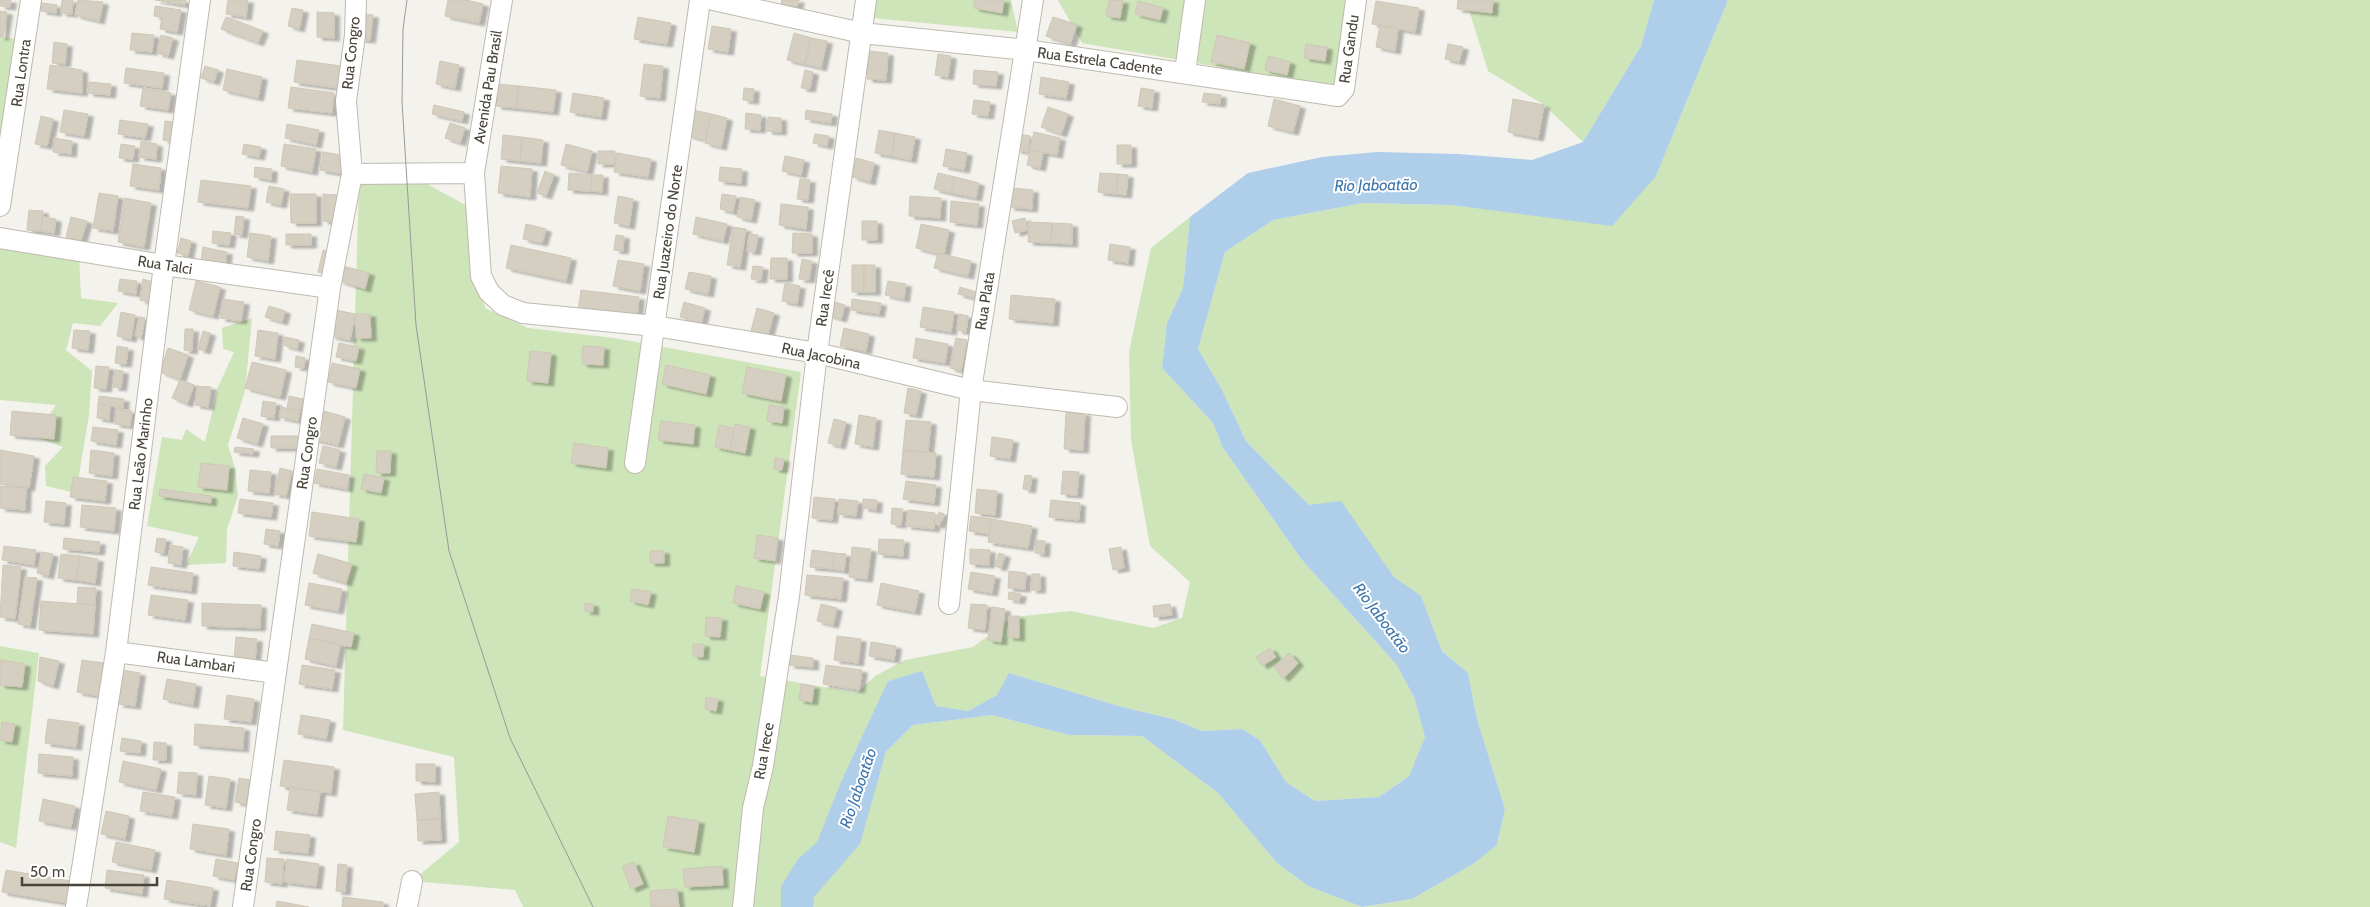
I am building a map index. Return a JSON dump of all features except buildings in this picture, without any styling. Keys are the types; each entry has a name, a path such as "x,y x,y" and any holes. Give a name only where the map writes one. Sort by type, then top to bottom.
{"street":[{"name":"Rua Lontra","path":"0,206 31,0"},
{"name":"Rua Leão Marinho","path":"76,907 116,652 164,265 200,0"},
{"name":"Rua Congro","path":"243,907 330,288 352,174 346,101 355,35 356,0"},
{"name":"Avenida Pau Brasil","path":"502,0 474,173 481,276 489,292 503,305 523,312"},
{"name":"Rua Juazeiro do Norte","path":"635,463 700,0"},
{"name":"Rua Estrela Cadente","path":"713,0 862,33 1026,50 1338,96"},
{"name":"Rua Irecê","path":"789,596 817,353 866,0"},
{"name":"Rua Plata","path":"949,604 971,390 1026,50 1032,0"},
{"path":"1185,72 1194,0"},
{"name":"Rua Gandu","path":"1338,96 1344,90 1356,0"},
{"path":"352,174 474,173"},
{"name":"Rua Talci","path":"0,238 164,265 330,288"},
{"name":"Rua Jacobina","path":"523,312 655,326 817,353 971,390 1117,407"},
{"name":"Rua Irece","path":"743,907 753,808 762,766 789,596"},
{"name":"Rua Lambari","path":"116,652 276,673"},
{"path":"407,907 412,881"}],"green space":[{"path":"874,0 1011,0 1018,32 872,18"},
{"path":"1058,0 1353,0 1344,89 1082,43"},
{"path":"1466,0 1654,0 1641,46 1583,142 1544,105 1488,71"},
{"path":"1728,0 2370,0 2370,907 1364,907 1412,899 1473,864 1497,845 1505,809 1477,719 1468,673 1442,651 1421,597 1394,577 1369,544 1309,505 1246,441 1222,390 1198,349 1225,252 1273,220 1363,203 1452,205 1656,176"},
{"path":"0,37 22,40 0,169"},
{"path":"359,181 427,184 469,207 485,308 528,328 614,338 801,372 760,676 857,693 875,676 905,660 973,647 1013,617 1071,611 1153,628 1182,618 1190,582 1150,546 1131,440 1129,352 1151,248 1190,217 1183,288 1167,323 1162,368 1213,423 1223,448 1302,560 1396,664 1414,697 1425,737 1409,776 1379,797 1315,801 1286,782 1260,740 1242,729 1202,731 1173,719 1122,707 1009,673 997,695 968,711 936,706 922,672 888,681 877,784 886,752 913,725 992,715 1069,735 1142,736 1218,793 1276,862 1308,886 1362,907 523,907 515,890 412,881 459,842 454,757 343,730"},
{"path":"0,248 79,255 81,298 118,303 100,326 73,323 66,350 92,371 89,415 76,493 46,486 45,466 63,447 35,437 56,405 0,400"},
{"path":"252,318 245,391 228,445 235,468 238,496 227,529 226,563 186,565 199,537 147,526 162,437 182,440 186,429 205,442 218,387 234,352 223,349 222,328"},
{"path":"0,646 39,653 16,848 0,842"}],"water":[{"name":"Rio Jaboatão","path":"1654,0 1728,0 1656,176 1612,226 1452,205 1363,203 1273,220 1225,252 1198,349 1222,390 1246,441 1309,505 1341,501 1394,577 1421,596 1442,651 1468,673 1477,719 1505,809 1497,845 1473,864 1412,899 1362,907 1308,886 1276,862 1218,793 1142,736 1069,735 992,715 913,725 886,752 860,844 814,897 813,907 781,907 781,886 799,858 817,842 841,782 888,681 922,671 936,706 968,711 997,695 1009,673 1122,707 1173,719 1202,731 1242,729 1260,740 1286,782 1315,801 1379,797 1409,776 1425,737 1414,697 1396,664 1302,560 1223,448 1213,423 1162,368 1167,323 1183,288 1190,217 1248,173 1322,157 1377,152 1458,154 1532,160 1583,142 1641,46"}],"tram line":[{"path":"407,0 403,29 402,102 416,325 449,551 510,738 593,907"}]}
